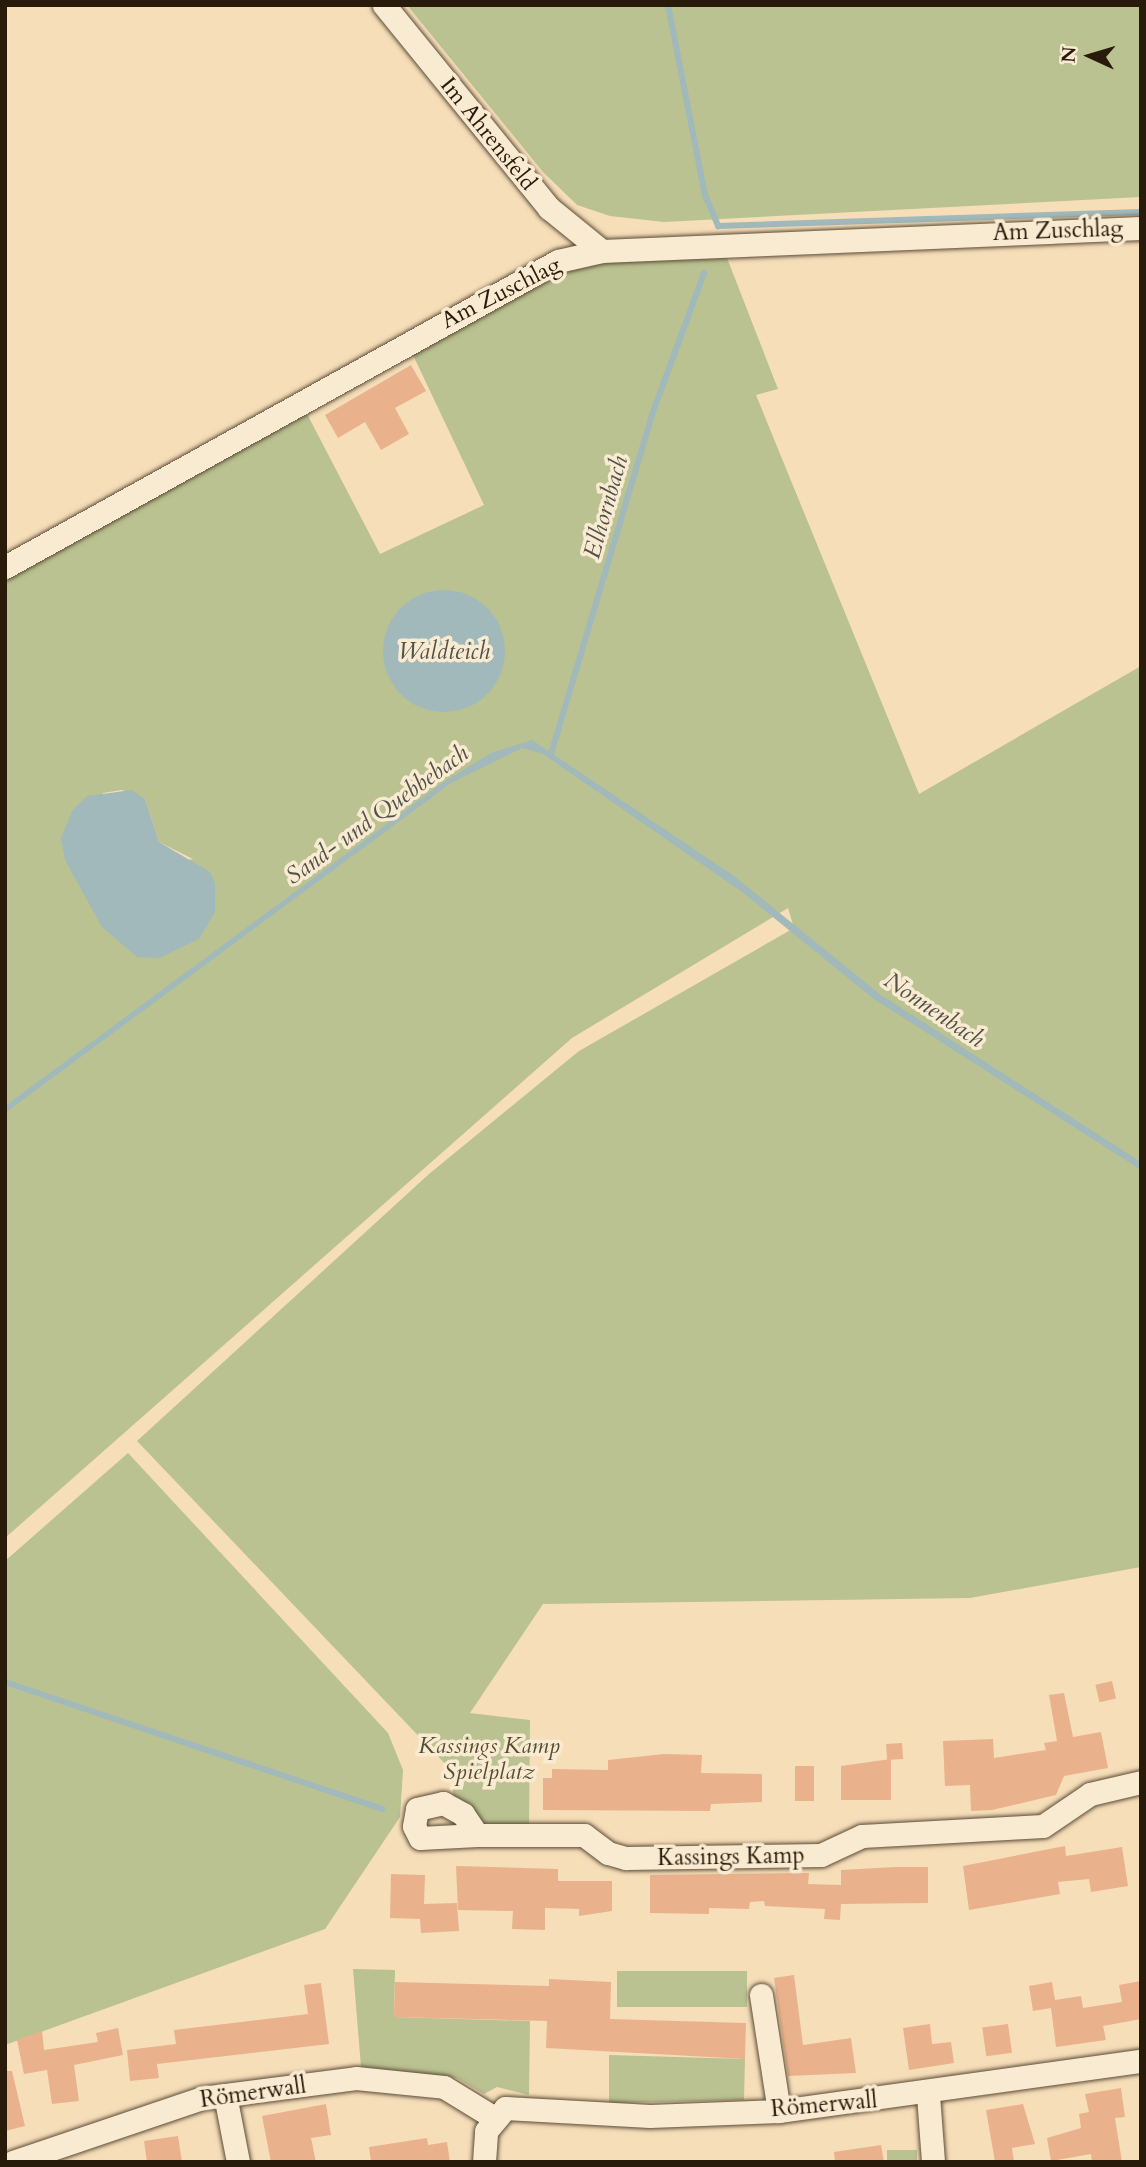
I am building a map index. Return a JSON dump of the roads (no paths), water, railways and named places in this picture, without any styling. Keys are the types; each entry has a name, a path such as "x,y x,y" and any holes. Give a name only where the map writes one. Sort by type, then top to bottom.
{"street":[{"name":"Im Ahrensfeld","path":"384,5 549,208 602,251"},
{"name":"Am Zuschlag","path":"5,567 517,281 602,251 1141,228"},
{"name":"Kassings Kamp","path":"477,1835 584,1835 608,1853 626,1857 808,1856 862,1836 1043,1826 1090,1794 1141,1782"},
{"path":"761,1995 779,2110"},
{"name":"Römerwall","path":"13,2162 225,2095 377,2078 460,2092 499,2113 650,2116 779,2110 929,2095 1141,2061"},
{"path":"225,2095 238,2162"},
{"path":"929,2095 933,2162"},
{"path":"484,2162 499,2113"}],"water":[{"name":"Waldteich","path":"444,590 467,595 487,608 500,628 505,651 500,674 487,694 467,707 444,712 421,707 401,694 388,674 383,651 388,628 401,608 421,595"},
{"path":"532,740 734,876 881,995 1141,1162 1141,1170 874,999 742,892 543,754 522,748 451,783 5,1113 5,1106 445,781 491,753"},
{"path":"132,790 145,799 159,842 210,872 215,883 215,912 199,939 159,958 137,957 102,927 65,860 61,838 72,811 87,796"}],"waterway":[{"path":"668,5 705,195 718,226 1141,212"},
{"name":"Elhornbach","path":"551,754 654,409 704,273"},
{"path":"5,1682 382,1809"}],"water label":[{"name":"Sand- und Quebbebach","path":"377,815"},
{"name":"Nonnenbach","path":"934,1010"}],"park label":[{"name":"Kassings Kamp Spielplatz","path":"489,1759"}]}
